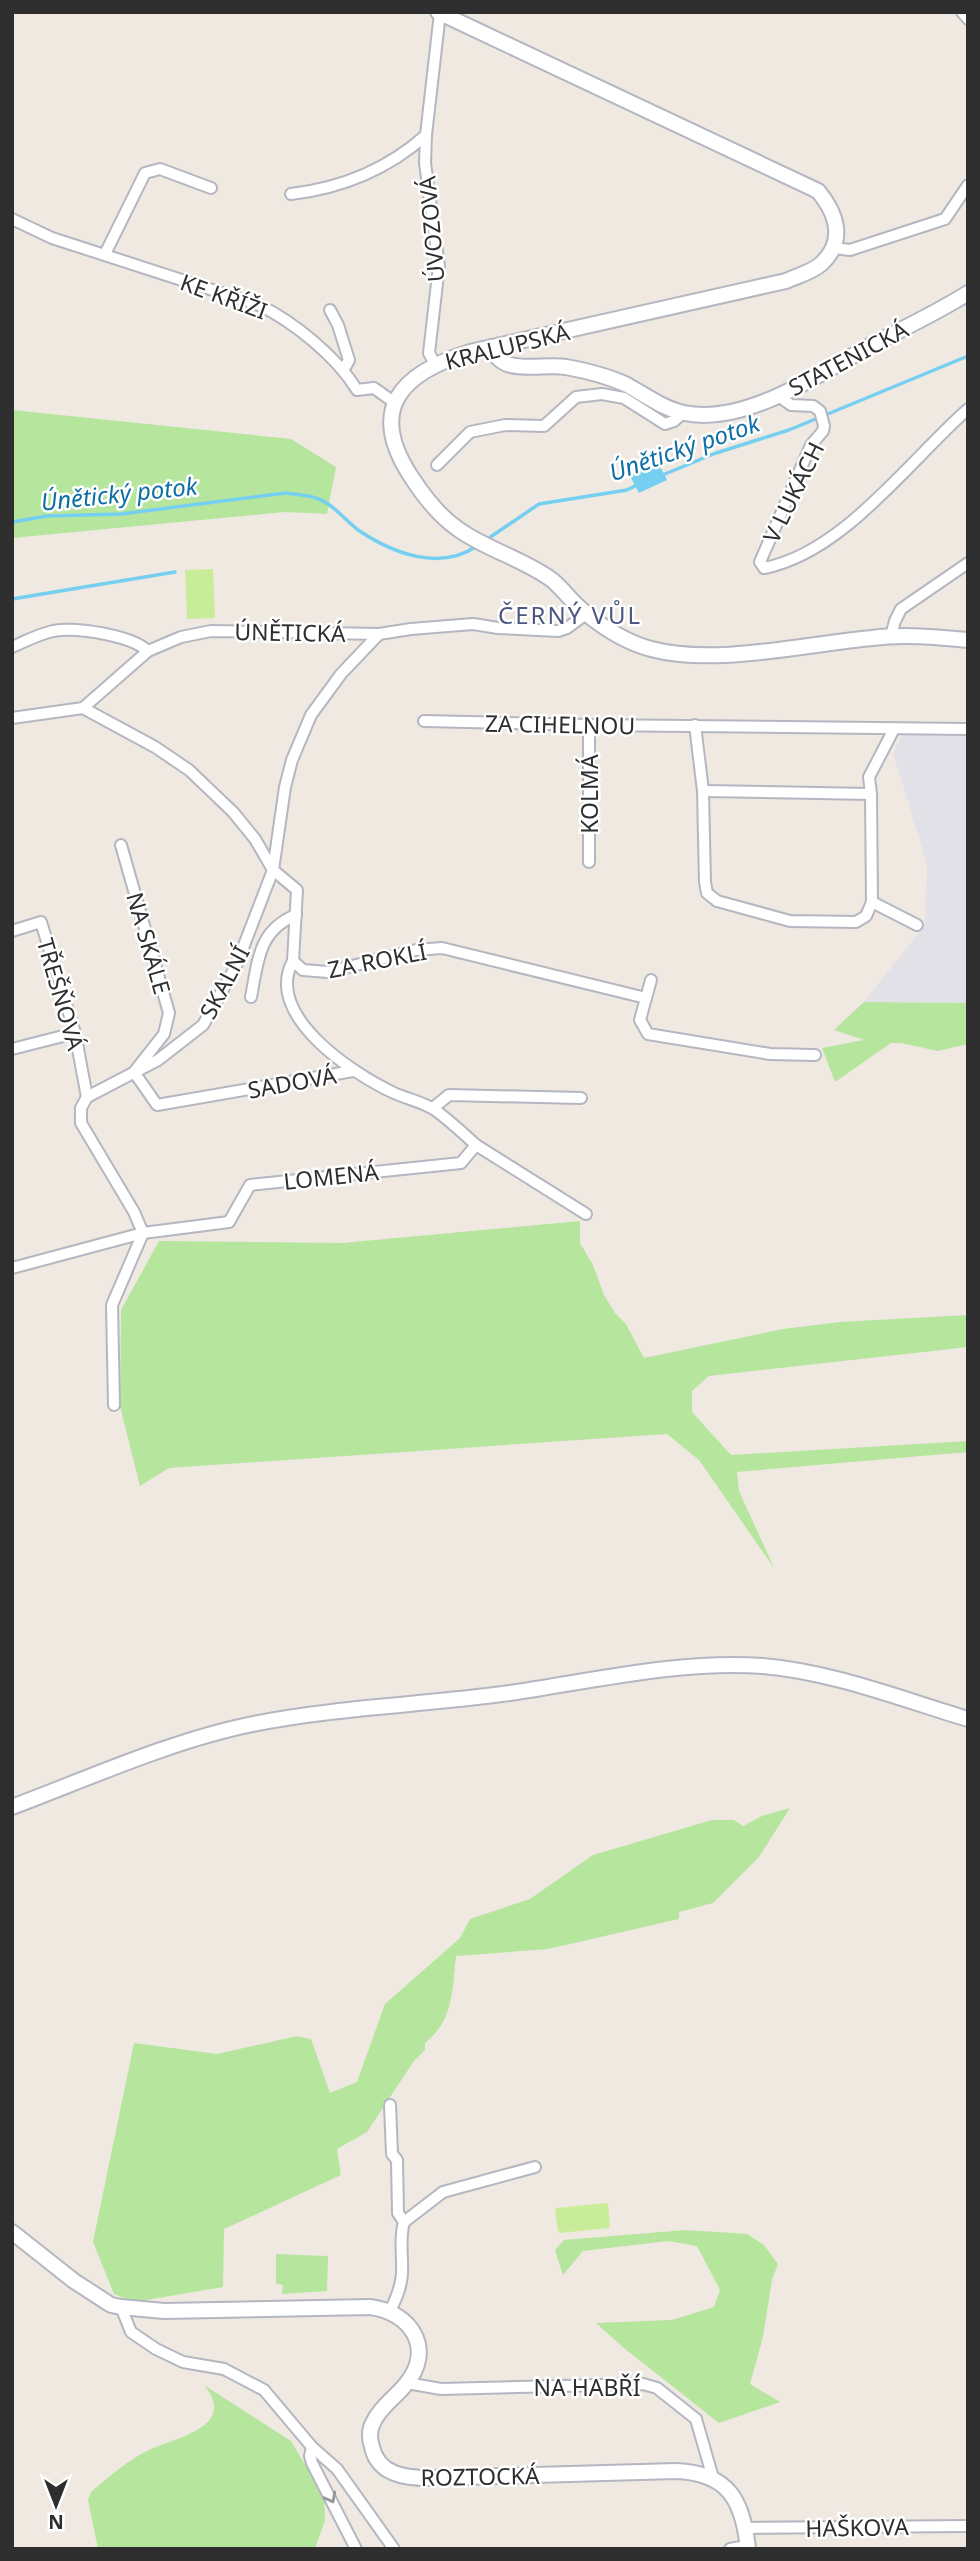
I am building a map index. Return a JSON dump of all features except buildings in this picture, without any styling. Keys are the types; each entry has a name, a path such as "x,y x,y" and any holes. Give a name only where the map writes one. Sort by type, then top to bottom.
{"street":[{"path":"962,12 968,19"},
{"path":"439,13 459,17 818,191 831,206 836,226 834,248 850,250 945,219 968,185"},
{"name":"ÚVOZOVÁ","path":"435,364 429,353 439,266 425,163 439,13"},
{"name":"ÚVOZOVÁ","path":"290,194 323,190 352,180 391,161 426,135"},
{"path":"105,254 145,173 160,169 211,188"},
{"name":"KE KŘÍŽI","path":"12,219 52,238 274,312 344,369 357,390 374,388 395,403"},
{"name":"KRALUPSKÁ","path":"395,403 408,383 435,364 492,347 786,281 819,265 834,248"},
{"name":"STATENICKÁ","path":"492,347 495,357 506,365 545,365 594,372 610,377 682,413 717,415 777,395 968,293"},
{"path":"330,310 338,325 349,360 344,369"},
{"path":"438,465 470,432 505,425 544,426 569,402 583,395 612,394 624,398 665,424 674,421 682,413"},
{"name":"V LUKÁCH","path":"777,395 791,405 813,405 820,411 824,426 811,445 772,531 760,562 764,568 787,563 802,556 838,533 968,409"},
{"path":"395,403 391,418 393,435 407,470 430,503 458,529 552,581 586,614 636,645 676,653 716,655 891,636 968,640"},
{"path":"891,636 901,609 968,563"},
{"name":"ÚNĚTICKÁ","path":"83,708 148,651 181,636 211,631 379,634 473,624 558,631 567,628 586,614"},
{"path":"12,647 55,631 85,631 141,645 148,651"},
{"name":"SKALNÍ","path":"87,1097 158,1060 203,1025 236,965 273,870 285,787 292,760 311,715 341,674 379,634"},
{"path":"12,718 83,708 155,747 189,770 233,812 255,839 273,870"},
{"name":"ZA CIHELNOU","path":"424,721 968,729"},
{"path":"695,724 703,791 707,893 717,901 790,921 856,922 866,916 872,902 872,794 869,777 894,729"},
{"name":"KOLMÁ","path":"589,725 589,862"},
{"path":"703,791 872,794"},
{"name":"NA SKÁLE","path":"121,845 169,1013 164,1034 134,1072"},
{"name":"ZA ROKLÍ","path":"273,870 298,890 293,961 303,970 328,972 416,950 442,948 646,998"},
{"path":"872,902 917,925"},
{"path":"251,997 260,953 269,933 282,920 296,915"},
{"name":"TŘEŠŇOVÁ","path":"12,931 41,922 75,1033 87,1097"},
{"path":"293,961 286,973 287,999 313,1035 353,1071"},
{"path":"651,980 640,1020 648,1034 770,1054 815,1055"},
{"path":"12,1049 75,1033"},
{"name":"SADOVÁ","path":"134,1072 158,1105 353,1071 396,1094 433,1108"},
{"path":"581,1098 449,1096 433,1108 476,1145 586,1214"},
{"path":"87,1097 81,1108 81,1123 134,1212 143,1233 112,1305 114,1405"},
{"name":"LOMENÁ","path":"143,1233 229,1222 250,1185 461,1163 476,1145"},
{"path":"12,1268 143,1233"},
{"path":"12,1807 161,1751 251,1724 326,1712 502,1694 702,1665 764,1666 806,1672 858,1685 968,1720"},
{"path":"390,2105 392,2154 397,2160 398,2213 404,2222"},
{"path":"12,2232 74,2281 111,2305 163,2311 370,2307 390,2311 398,2295 402,2273 401,2233 404,2222 443,2192 535,2167"},
{"path":"121,2307 131,2332 156,2349 183,2362 224,2369 264,2390 312,2447 337,2469 394,2549"},
{"name":"ROZTOCKÁ","path":"390,2311 407,2323 417,2342 417,2362 407,2383 375,2418 370,2434 377,2461 385,2469 399,2475 428,2478 677,2471 713,2478"},
{"name":"NA HABŘÍ","path":"407,2383 441,2389 643,2384 657,2388 696,2419 713,2478"},
{"path":"312,2447 312,2463 356,2549"},
{"path":"713,2478 732,2493 745,2528 748,2548 730,2549"},
{"name":"HAŠKOVA","path":"745,2528 968,2526"}],"shaded area":[{"path":"968,734 968,1003 864,1002 925,925 927,864 893,753 903,735"}],"green space":[{"path":"12,410 291,439 336,467 327,514 285,512 12,538"},
{"path":"213,569 215,618 187,619 185,570"},
{"path":"864,1002 968,1003 968,1044 938,1051 891,1043 835,1082 822,1048 864,1040 834,1030"},
{"path":"580,1221 580,1243 593,1265 604,1295 615,1313 626,1324 644,1358 783,1329 840,1322 968,1315 968,1347 709,1376 692,1391 692,1412 731,1455 968,1441 968,1452 737,1472 739,1491 774,1568 699,1460 667,1434 169,1468 140,1486 120,1406 121,1310 159,1241 342,1243"},
{"path":"790,1808 759,1857 713,1903 679,1912 679,1919 548,1949 456,1956 450,2004 442,2024 425,2043 425,2050 414,2061 367,2132 337,2149 341,2175 224,2229 223,2287 134,2302 114,2294 93,2242 134,2043 217,2054 297,2036 311,2039 330,2093 357,2082 385,2004 460,1938 470,1919 530,1899 593,1855 712,1820 734,1820 743,1826 762,1816"},
{"path":"608,2204 608,2228 560,2233 558,2231 557,2208"},
{"path":"686,2230 747,2234 764,2245 778,2264 772,2280 763,2337 750,2384 780,2402 719,2423 596,2323 672,2320 714,2307 720,2290 697,2246 668,2241 583,2251 563,2275 555,2250 564,2240"},
{"path":"276,2254 328,2256 327,2291 282,2294 283,2285 276,2284"},
{"path":"204,2385 291,2441 324,2497 325,2520 315,2549 98,2549 88,2500 91,2492 136,2457 197,2430 208,2422 213,2412 213,2400"}],"water":[{"path":"658,462 667,480 639,493 630,476"}],"waterway":[{"name":"Únětický potok","path":"660,476 716,453 789,430 968,356"},
{"name":"Únětický potok","path":"486,540 539,504 627,490 637,485"},
{"name":"Únětický potok","path":"12,522 47,516 121,514 286,493 323,501 361,532 403,553 418,557 448,557 477,546"},
{"path":"12,599 175,572"}],"district":[{"name":"ČERNÝ VŮL","path":"570,614"}]}
